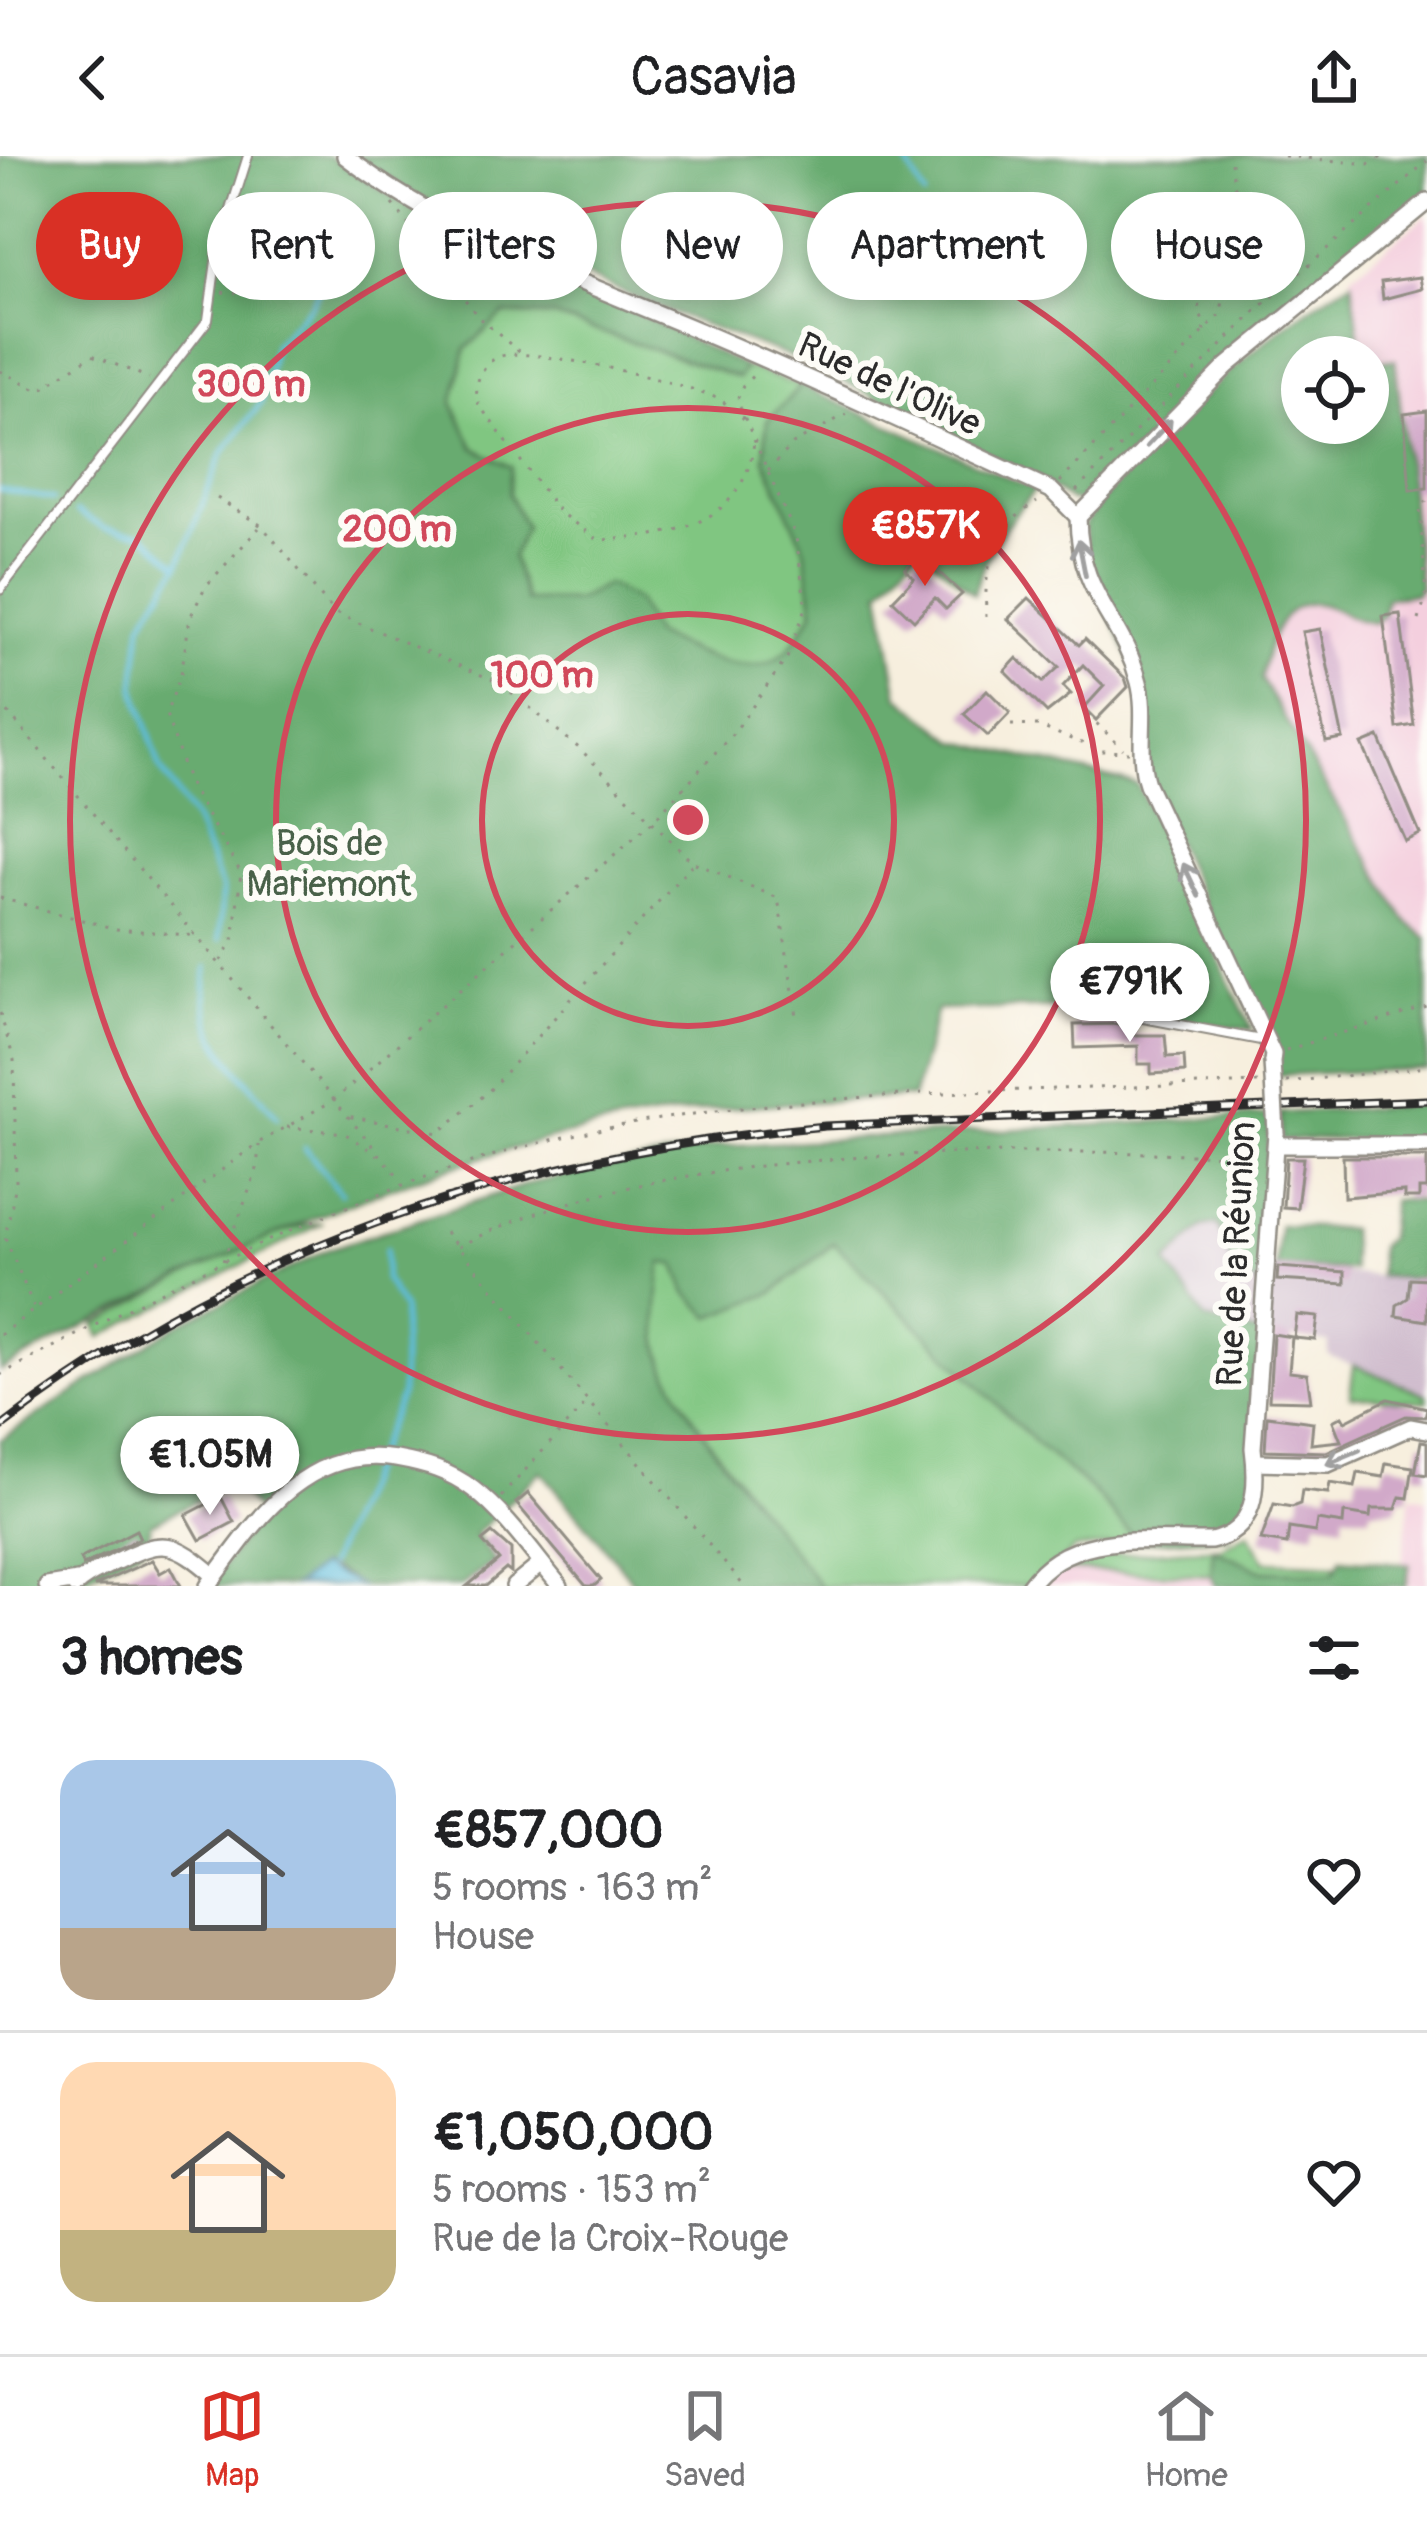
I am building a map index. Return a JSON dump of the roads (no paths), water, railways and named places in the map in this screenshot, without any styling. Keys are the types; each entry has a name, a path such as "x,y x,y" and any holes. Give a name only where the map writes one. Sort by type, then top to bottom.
{"street":[{"name":"Rue de l'Olive","path":"345,156 392,188 569,276 778,364 1059,496 1078,517"},
{"path":"1078,517 1193,397 1427,202"},
{"name":"Rue de la Réunion","path":"1029,1586 1041,1571 1076,1549 1228,1536 1246,1519 1255,1498 1276,1145 1270,1053 1132,755 1140,687 1087,582 1078,517"},
{"path":"1276,1145 1427,1144"},
{"path":"1255,1462 1328,1464 1411,1427 1427,1430"},
{"path":"47,1586 76,1584 148,1545 164,1544 180,1548 212,1581 260,1515 292,1486 324,1466 375,1457 444,1472 492,1507 560,1586"},
{"path":"514,1586 542,1564"}],"lane":[{"path":"0,590 208,320 217,254 248,156"},
{"path":"1122,1014 1270,1053"}],"water":[{"path":"320,1566 361,1586 294,1586"}],"waterway":[{"path":"903,156 922,192"},
{"path":"219,940 222,889 195,822 160,768 135,687 142,623 179,565 222,454 261,403 274,345 314,300"},
{"path":"0,490 54,499"},
{"path":"76,512 104,528 143,534 179,565"},
{"path":"207,967 205,993 214,1033 234,1066 277,1117"},
{"path":"305,1148 341,1193"},
{"path":"376,1453 401,1395 403,1309 385,1280 386,1249"},
{"path":"328,1566 372,1464"}],"railway":[{"path":"0,1428 92,1363 288,1258 391,1218 496,1185 604,1159 825,1126 1427,1100"}],"park label":[{"name":"Bois de Mariemont","path":"329,862"}]}
